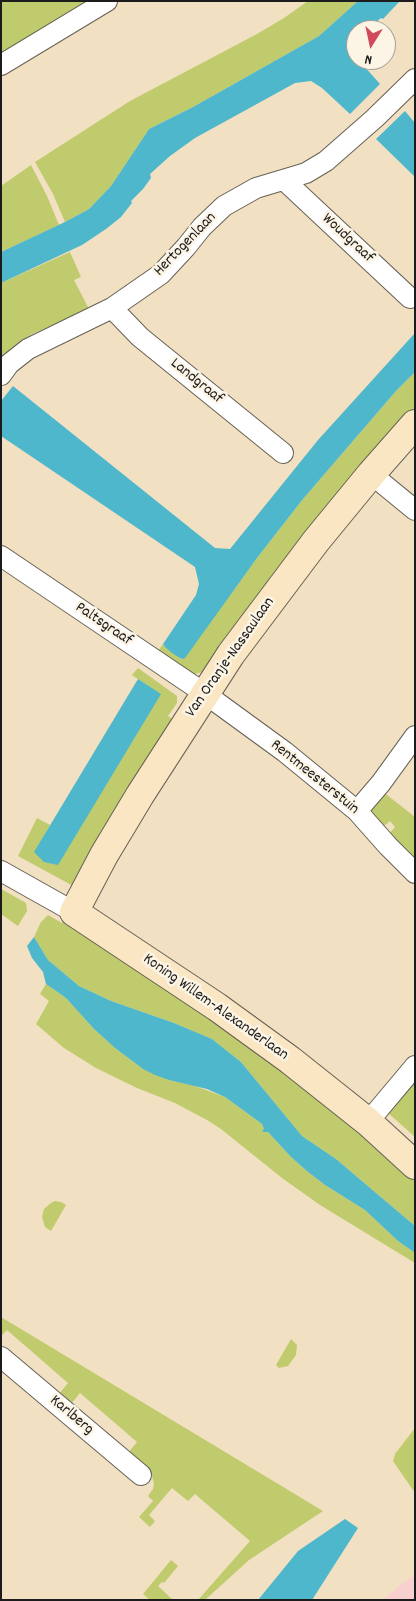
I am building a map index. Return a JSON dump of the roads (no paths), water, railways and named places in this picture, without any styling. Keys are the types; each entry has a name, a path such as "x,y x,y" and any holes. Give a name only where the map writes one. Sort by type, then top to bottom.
{"street":[{"path":"1,65 107,1"},
{"name":"Hertogenlaan","path":"1,375 9,364 28,349 112,308 161,274 186,248 202,227 224,206 256,188 306,173 326,161 375,118 415,79"},
{"name":"Woudgraaf","path":"284,180 410,298"},
{"name":"Landgraaf","path":"112,308 140,337 283,453"},
{"name":"Van Oranje-Nassaulaan","path":"74,912 140,796 231,654 321,535 415,424"},
{"path":"371,474 415,510"},
{"name":"Paltsgraaf","path":"1,556 204,694"},
{"name":"Rentmeesterstuin","path":"204,694 285,752 357,811 415,873"},
{"path":"357,811 415,736"},
{"name":"Koning Willem-Alexanderlaan","path":"1,871 74,912 225,1012 290,1060 368,1122 415,1165"},
{"path":"368,1122 415,1066"},
{"name":"Karlberg","path":"1,1357 141,1475"}],"water":[{"path":"358,1 400,1 383,19 346,20 346,70 368,70 380,84 350,114 322,88 311,81 295,83 195,138 170,156 150,174 151,178 131,201 132,203 121,217 106,229 82,245 1,283 1,252 89,209 111,186 149,129 193,107 319,36"},
{"path":"405,111 415,123 415,177 376,139"},
{"path":"415,333 415,372 396,391 303,499 183,659 172,653 163,644 196,595 199,584 195,567 1,436 1,401 13,386 215,548 230,549 318,440"},
{"path":"138,679 161,694 58,865 44,862 34,852"},
{"path":"34,937 48,960 79,986 111,1001 174,1023 212,1039 241,1062 302,1136 336,1159 415,1226 415,1253 398,1241 365,1210 308,1172 268,1132 262,1131 264,1129 262,1124 225,1097 207,1089 155,1075 143,1069 115,1048 94,1029 66,998 46,984 43,972 32,958 27,946"},
{"path":"345,1519 358,1528 312,1600 258,1600 298,1551"}]}
